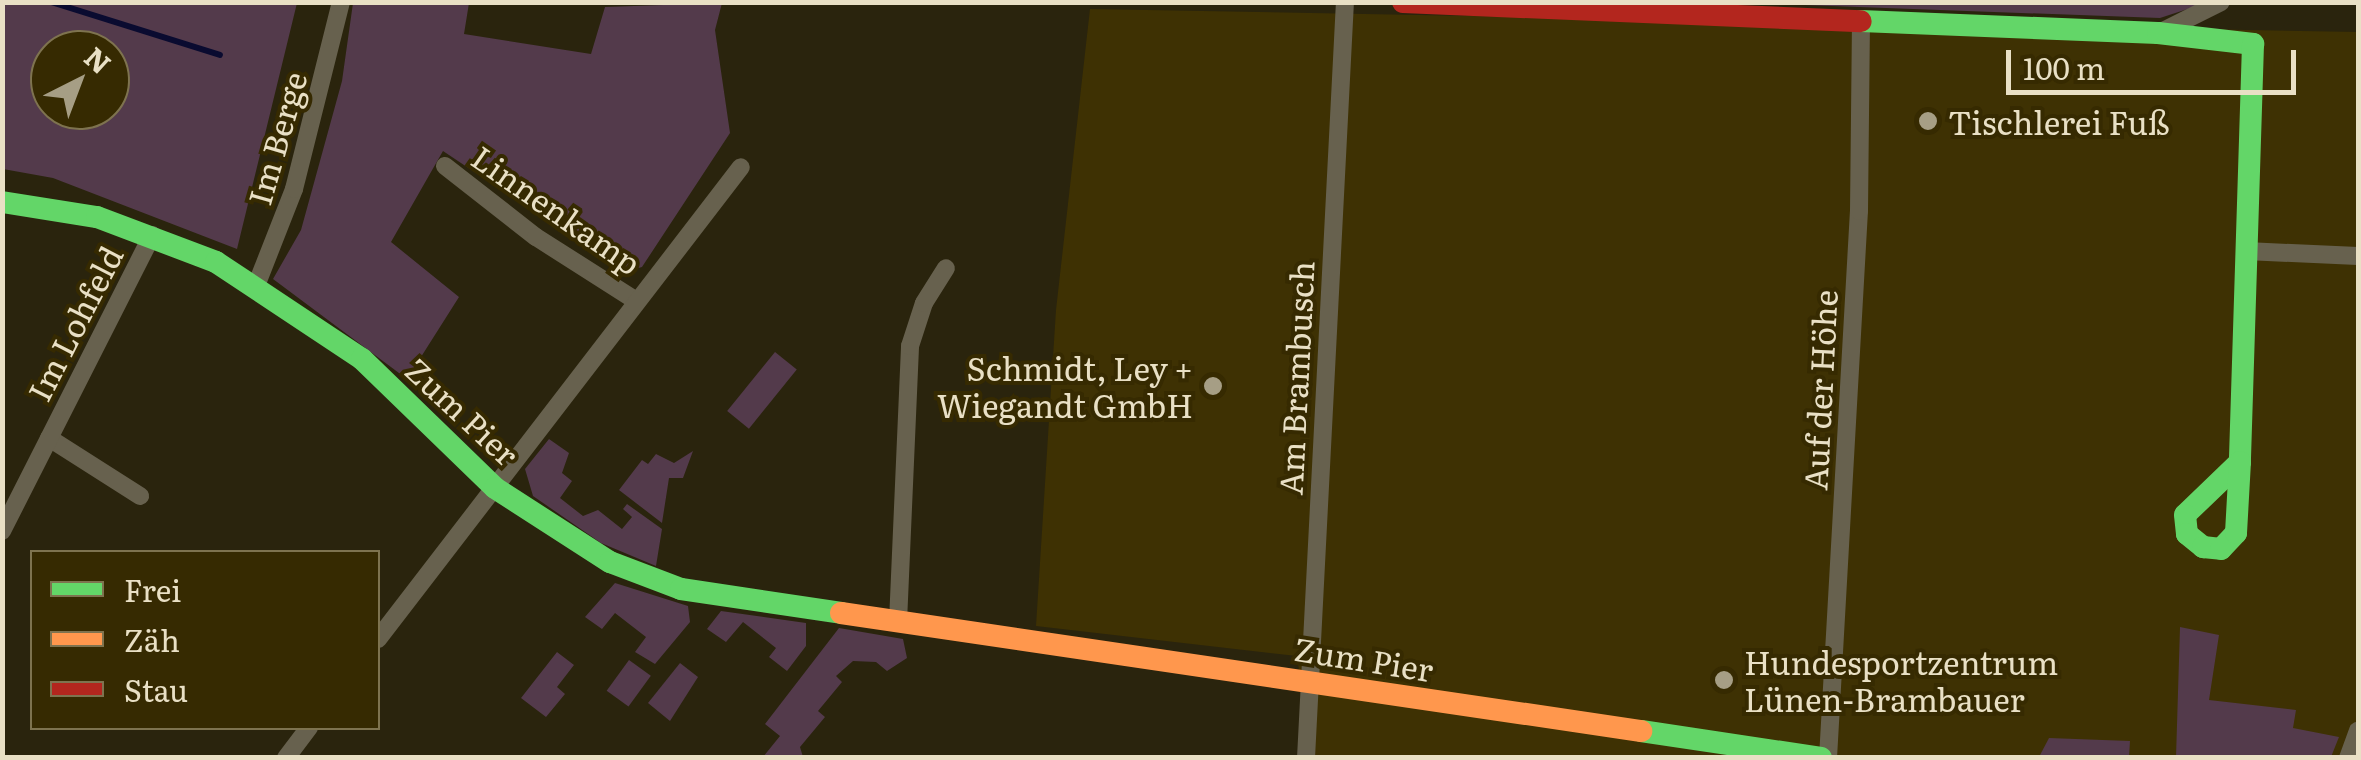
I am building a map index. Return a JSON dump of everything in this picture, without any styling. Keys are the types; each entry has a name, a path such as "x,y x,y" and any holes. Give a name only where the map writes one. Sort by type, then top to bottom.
{"street":[{"name":"Im Berge","path":"256,286 294,190 341,2"},
{"name":"Am Brambusch","path":"1306,758 1345,2"},
{"path":"1403,2 1861,25 2158,33 2253,44 2240,462"},
{"path":"2158,33 2222,2"},
{"name":"Auf der Höhe","path":"1824,758 1859,211 1861,25"},
{"name":"Linnenkamp","path":"445,166 536,237 634,300"},
{"name":"Linnenkamp","path":"380,636 634,300 741,167"},
{"name":"Zum Pier","path":"2,202 97,217 152,235 256,286 362,359 495,488 634,573 749,602 1824,758"},
{"name":"Im Lohfeld","path":"2,531 152,235"},
{"path":"2246,251 2358,256"},
{"path":"898,622 910,346 924,303 946,268"},
{"name":"Im Lohfeld","path":"49,438 140,496"},
{"path":"286,758 308,730"},
{"path":"2348,758 2358,731"}],"shaded area":[{"path":"2,3 297,3 237,249 53,178 3,169"},
{"path":"353,3 469,3 464,34 591,54 605,7 722,3 715,30 730,133 642,267 624,272 443,151 391,242 459,297 407,379 273,279 301,230 342,81"},
{"path":"1750,3 2206,3 2160,18"},
{"path":"1090,9 2358,32 2358,757 1311,757 1297,656 1036,626 1056,310"},
{"path":"775,352 797,370 749,429 727,411"},
{"path":"549,439 569,453 562,473 572,481 560,498 583,516 598,510 622,529 632,517 623,509 627,504 662,529 656,566 601,543 533,496 525,469"},
{"path":"693,451 683,478 669,478 662,523 619,490 642,460 648,464 656,454 674,463"},
{"path":"615,583 688,606 690,622 655,664 635,652 646,637 615,613 602,629 585,617"},
{"path":"721,611 806,623 806,646 787,671 769,657 776,648 743,622 726,642 707,629"},
{"path":"2180,627 2219,635 2209,700 2296,710 2293,728 2339,737 2331,757 2176,757"},
{"path":"839,628 903,639 907,658 887,671 876,662 853,661 836,676 842,682 818,711 825,717 800,747 803,757 763,757 780,736 765,724"},
{"path":"557,652 574,665 557,687 565,694 546,717 521,698"},
{"path":"629,660 651,676 629,707 607,691"},
{"path":"680,663 698,677 670,721 648,703"},
{"path":"2049,738 2130,741 2129,757 2039,757"}],"waterway":[{"path":"51,2 220,55"}],"traffic: fast":[{"path":"1861,21 2158,33 2253,44 2240,462 2185,515 2187,534 2203,547 2221,549 2236,533 2240,462"},
{"path":"2,202 97,217 216,262 362,359 495,488 610,562 681,589 841,613"},
{"path":"1641,731 1821,758"}],"traffic: slow":[{"path":"841,613 1641,731"}],"traffic: jam":[{"path":"1403,2 1861,21"}],"place":[{"name":"Tischlerei Fuß","path":"1928,121"},
{"name":"Schmidt, Ley + Wiegandt GmbH","path":"1213,386"},
{"name":"Hundesportzentrum Lünen-Brambauer","path":"1724,680"}]}
